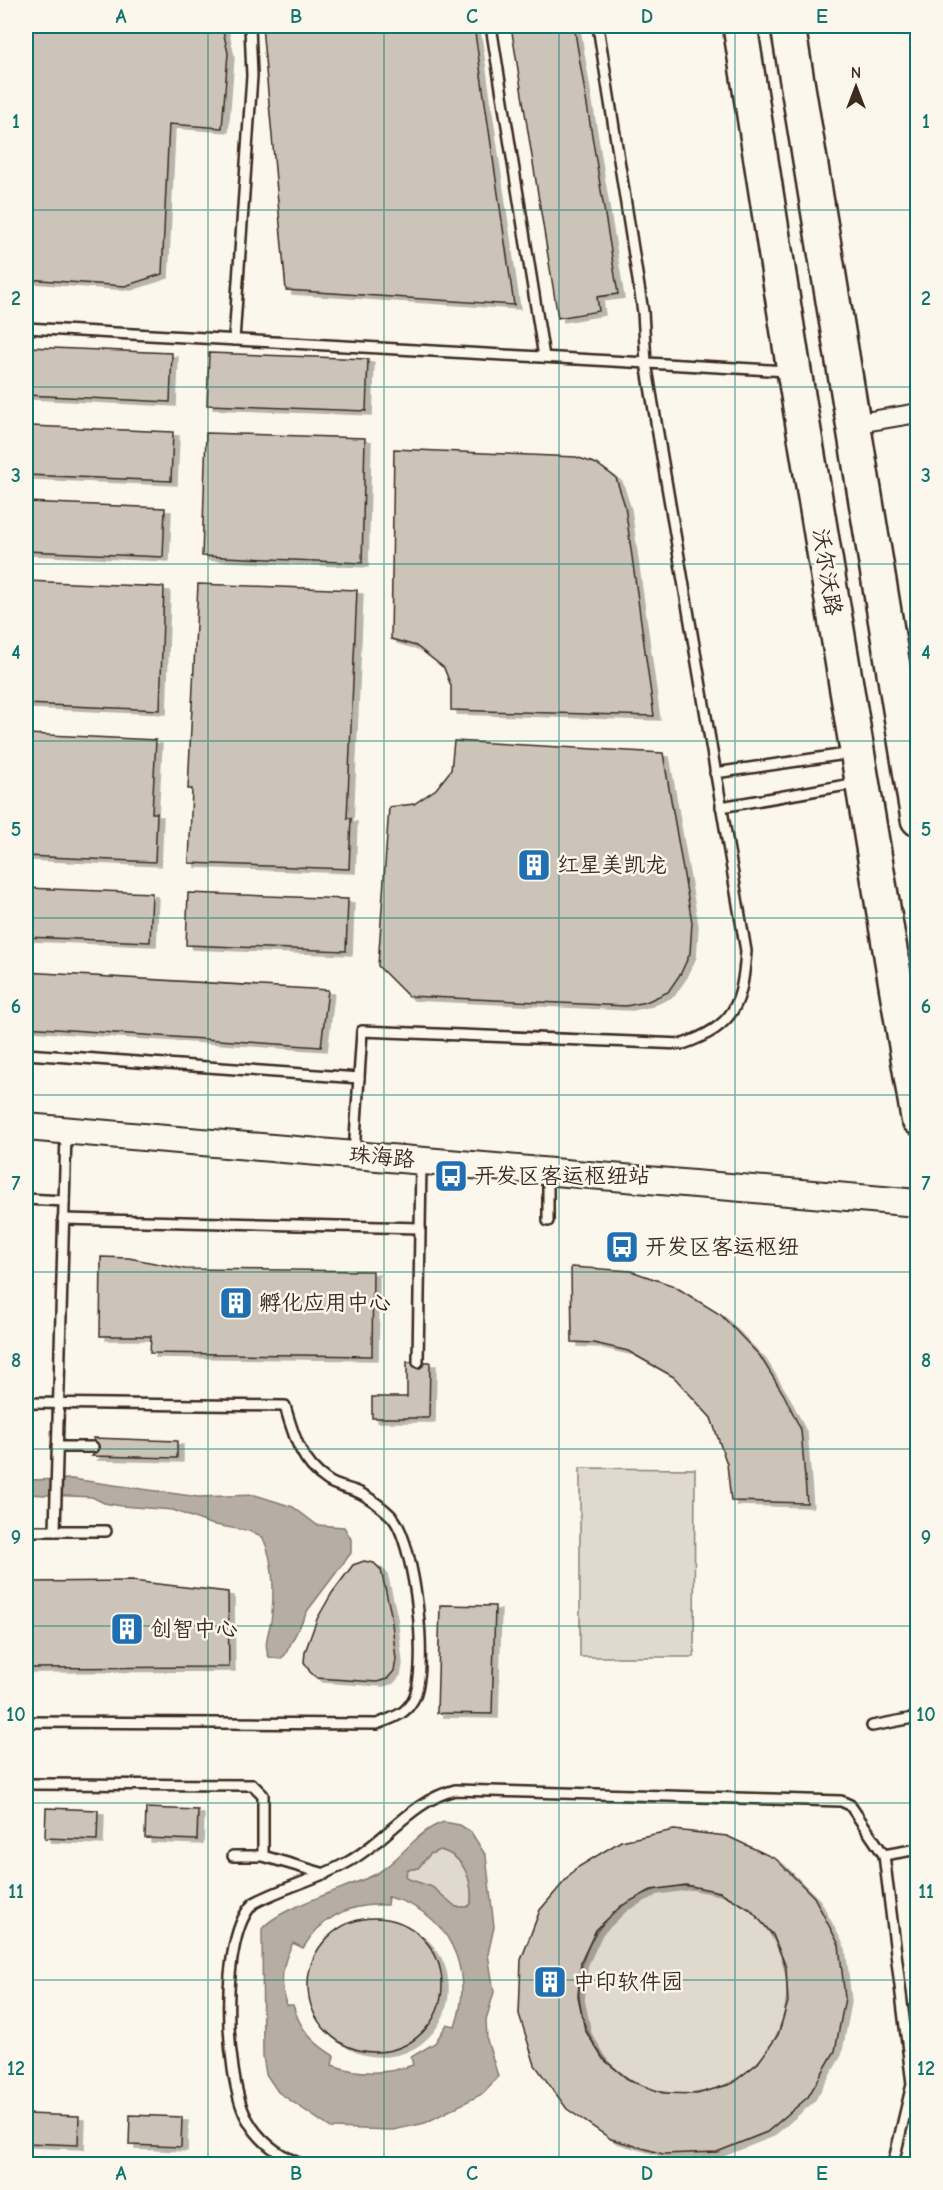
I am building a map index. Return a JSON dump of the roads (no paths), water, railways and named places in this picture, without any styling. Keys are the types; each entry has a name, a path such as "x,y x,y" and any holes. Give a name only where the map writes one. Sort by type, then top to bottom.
{"highway":[{"name":"沃尔沃路","path":"740,26 794,371 918,1118"},
{"path":"788,26 918,819"}],"main road":[{"name":"珠海路","path":"26,1127 918,1203"}],"street":[{"path":"853,424 918,413"}],"lane":[{"path":"234,340 252,76 250,26"},
{"path":"491,26 544,357"},
{"path":"354,1155 362,1030 683,1044 709,1035 729,1016 743,990 746,951 646,363 643,312 598,26"},
{"path":"26,328 794,371"},
{"path":"715,773 859,767"},
{"path":"721,807 859,767"},
{"path":"26,1054 359,1078"},
{"path":"55,1531 66,1130"},
{"path":"418,1362 421,1160"},
{"path":"548,1172 548,1221"},
{"path":"26,1199 64,1201"},
{"path":"63,1219 420,1228"},
{"path":"26,1403 285,1406 293,1437 308,1463 327,1481 362,1494 394,1519 411,1559 418,1612 420,1661 415,1698 403,1714 377,1724 26,1722"},
{"path":"57,1447 93,1447"},
{"path":"26,1531 106,1531"},
{"path":"872,1726 918,1717"},
{"path":"26,1784 253,1785 263,1796 263,1856"},
{"path":"301,2164 287,2159 254,2131 236,2093 229,2039 230,1978 238,1928 245,1911 266,1897 325,1874 367,1850 428,1800 455,1790 841,1801 850,1805 884,1855 915,2084 893,2164"},
{"path":"884,1855 918,1849"},
{"path":"233,1856 263,1856 325,1874"}],"place":[{"name":"红星美凯龙","path":"534,865"},
{"name":"开发区客运枢纽站","path":"451,1176"},
{"name":"开发区客运枢纽","path":"622,1247"},
{"name":"孵化应用中心","path":"236,1303"},
{"name":"创智中心","path":"127,1629"},
{"name":"中印软件园","path":"550,1982"}]}
